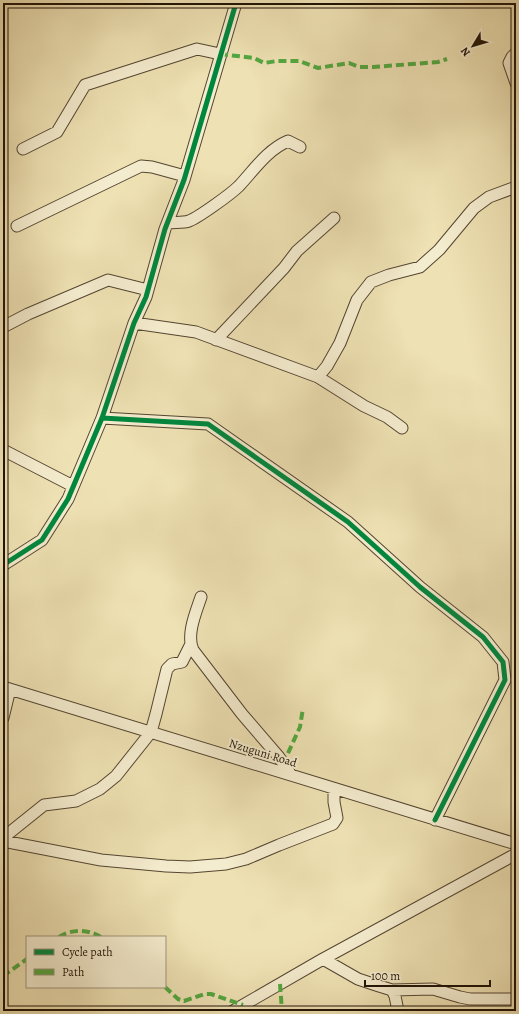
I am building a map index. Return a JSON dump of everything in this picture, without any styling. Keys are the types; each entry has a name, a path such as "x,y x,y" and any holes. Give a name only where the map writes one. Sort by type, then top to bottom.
{"street":[{"path":"3,565 42,540 68,499 102,418 134,324 148,290 168,223 185,176 236,3"},
{"path":"23,149 57,132 85,85 197,49 220,54"},
{"path":"516,54 512,56 509,63 516,84"},
{"path":"168,223 188,222 197,217 238,187 266,156 282,144 288,141 300,146"},
{"path":"17,226 141,166 152,167 185,176"},
{"path":"318,377 327,366 340,343 357,300 371,282 389,275 420,267 439,250 474,208 489,197 516,187"},
{"path":"216,340 284,268 297,251 334,218"},
{"path":"3,327 28,314 108,280 148,290"},
{"path":"134,324 196,332 318,377 364,406 387,417 402,428"},
{"path":"102,418 208,424 348,522 420,587 483,637 503,662 505,680 435,820"},
{"path":"3,450 73,486"},
{"path":"3,840 44,805 76,802 100,789 116,776 151,732 167,669 172,664 182,662 191,644 193,627 201,597"},
{"path":"191,644 198,658 278,757 290,775"},
{"path":"3,718 6,688"},
{"name":"Nzuguni Road","path":"6,688 516,844"},
{"path":"3,840 101,860 172,867 226,864 254,856 268,849 333,824 336,818 334,789"},
{"path":"233,1011 323,959 516,854"},
{"path":"323,959 358,979 392,990 433,989 460,997 516,999"},
{"path":"392,990 395,996 398,1011"}],"marked path":[{"path":"220,54 254,58 264,63 277,61 299,61 318,68 349,63 359,67 373,67 438,62 447,59"},
{"path":"283,764 300,727 303,708"},
{"path":"61,936 74,931 91,932 99,936"},
{"path":"3,976 26,960"},
{"path":"280,984 282,1011"},
{"path":"166,988 178,999 184,1001 205,994 211,994 243,1005"},
{"path":"3,998 10,1011"}],"cycle path":[{"path":"3,565 42,540 68,499 102,418 134,323 146,297 165,229 184,180 236,3"},
{"path":"102,418 208,424 348,522 420,587 483,637 503,662 505,680 435,820"}]}
